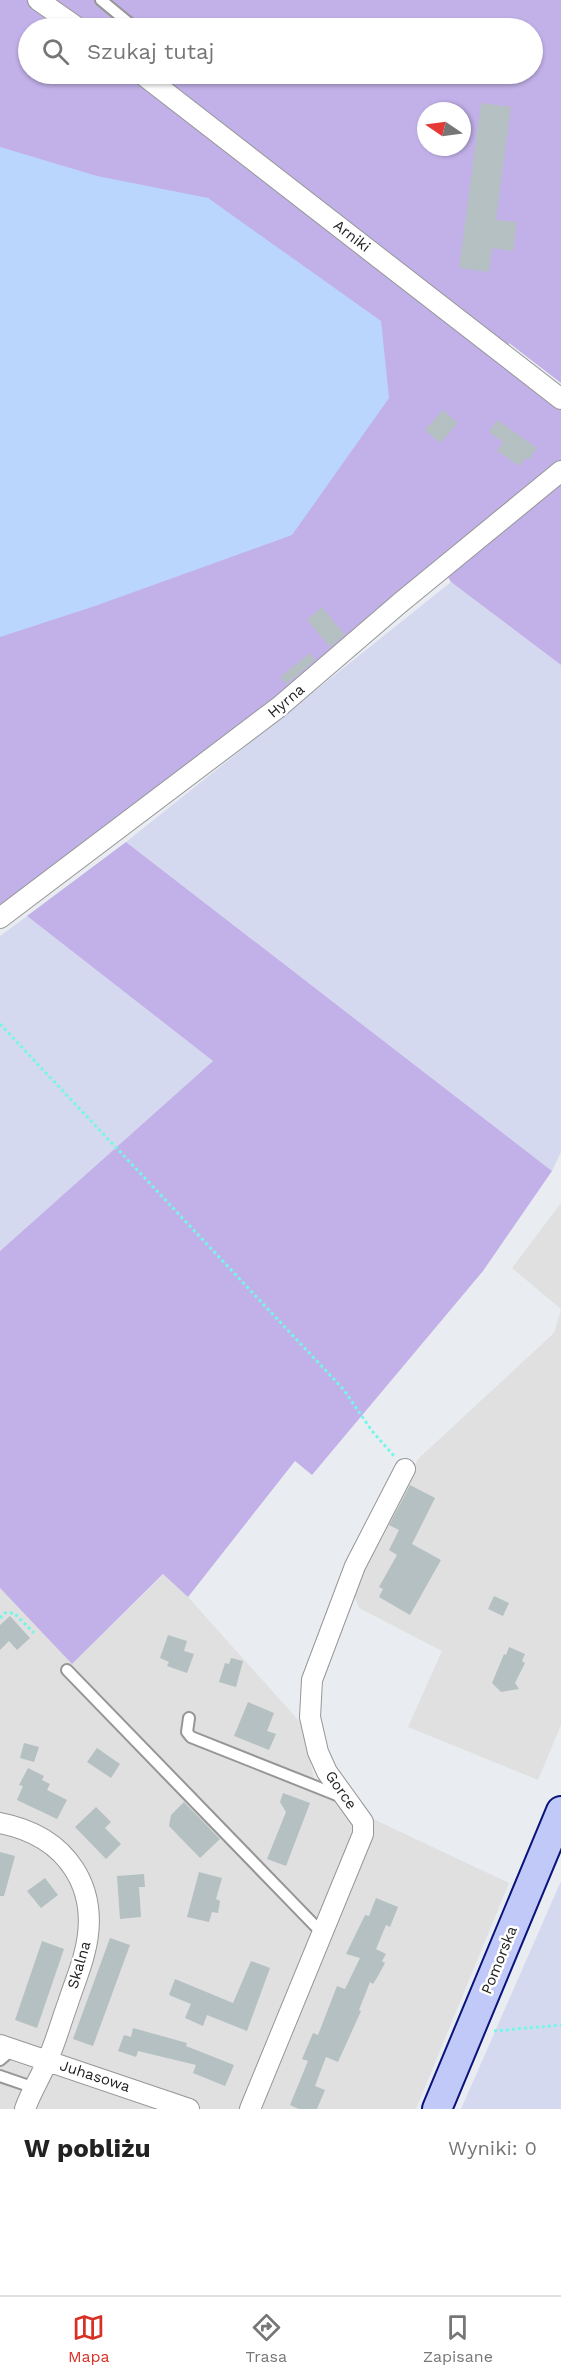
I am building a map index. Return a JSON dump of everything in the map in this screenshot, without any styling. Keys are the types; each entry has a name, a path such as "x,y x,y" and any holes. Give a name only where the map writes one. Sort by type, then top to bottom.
{"street":[{"path":"38,0 64,18"},
{"name":"Arniki","path":"166,84 561,399"},
{"name":"Hyrna","path":"0,918 279,707 400,603 561,471"},
{"name":"Gorce","path":"250,2109 363,1834 363,1822 350,1800 327,1772 318,1752 310,1717 312,1680 355,1566 405,1469"},
{"name":"Pomorska","path":"437,2109 561,1810"},
{"name":"Skalna","path":"0,1823 33,1833 65,1857 80,1879 89,1908 85,1954 48,2061 32,2087 25,2109"},
{"name":"Juhasowa","path":"4,2051 48,2061 189,2109"}],"lane":[{"path":"101,0 123,18"},
{"path":"67,1670 323,1934"},
{"path":"189,1718 187,1732 191,1737 350,1800"},
{"path":"0,2076 32,2087"}],"path":[{"path":"0,1024 344,1390 372,1431 405,1469"},
{"path":"0,1618 5,1613 14,1613 34,1633"},
{"path":"468,2035 561,2025"}],"shaded area":[{"path":"0,0 561,0 561,383 509,343 507,356 561,399 561,665 451,582 443,569 0,906"},
{"path":"451,582 561,665 561,1152 552,1171 126,842"},
{"path":"126,842 552,1171 483,1271 312,1475 295,1461 188,1597 163,1574 72,1664 0,1588 0,1251 213,1061 27,916"},
{"path":"27,916 213,1061 0,1251 0,936"},
{"path":"561,1203 561,1309 512,1268"},
{"path":"561,1309 561,1725 538,1780 408,1727 442,1651 359,1608 351,1587 418,1459 554,1333"},
{"path":"164,1574 188,1597 300,1722 318,1793 509,1883 416,2109 0,2109 0,1588 72,1664"},
{"path":"561,1881 561,2109 461,2109"}],"sand":[{"path":"0,147 97,176 208,198 381,321 389,398 292,535 95,606 0,637"}],"building":[{"path":"481,103 511,107 496,220 517,222 513,251 492,248 489,272 459,268"},
{"path":"443,410 458,423 440,443 425,430"},
{"path":"497,420 537,448 529,460 526,458 519,466 497,451 503,442 489,432"},
{"path":"322,607 345,635 330,647 307,620"},
{"path":"310,653 315,660 287,684 280,677"},
{"path":"410,1485 435,1498 412,1544 441,1560 410,1615 379,1597 383,1589 379,1587 397,1555 389,1550 399,1530 389,1525"},
{"path":"494,1596 509,1603 503,1616 488,1609"},
{"path":"10,1616 30,1638 17,1650 9,1641 0,1650 0,1625"},
{"path":"168,1635 187,1641 184,1651 194,1654 187,1673 167,1666 169,1662 160,1658"},
{"path":"509,1647 525,1654 522,1661 525,1663 515,1683 519,1689 501,1692 492,1683"},
{"path":"231,1658 243,1661 236,1687 219,1682 225,1663 229,1664"},
{"path":"248,1702 274,1713 267,1731 276,1734 269,1750 234,1736"},
{"path":"24,1743 39,1747 34,1762 20,1758"},
{"path":"97,1748 120,1764 111,1778 87,1762"},
{"path":"28,1768 44,1776 42,1780 50,1784 47,1790 67,1800 57,1819 17,1800 23,1786 19,1785"},
{"path":"283,1793 310,1803 286,1866 267,1859 286,1812 280,1802"},
{"path":"184,1802 220,1839 200,1858 169,1826 171,1815"},
{"path":"96,1807 111,1822 105,1828 121,1844 106,1859 75,1827"},
{"path":"0,1852 15,1856 4,1896 0,1896"},
{"path":"199,1872 222,1878 216,1899 220,1901 218,1913 212,1912 209,1922 187,1917"},
{"path":"144,1874 145,1887 139,1887 141,1917 120,1919 117,1876"},
{"path":"45,1878 58,1895 41,1908 27,1891"},
{"path":"376,1898 398,1907 390,1927 386,1925 376,1949 386,1954 382,1961 385,1963 373,1984 370,1982 359,2010 361,2011 338,2062 326,2057 315,2086 325,2090 317,2109 299,2109 290,2105 308,2061 302,2059 313,2033 318,2035 337,1986 345,1989 360,1958 346,1954 365,1915 369,1916"},
{"path":"110,1938 130,1945 93,2046 73,2039"},
{"path":"42,1941 64,1949 37,2028 15,2020"},
{"path":"251,1961 270,1968 247,2031 207,2015 203,2026 185,2018 191,2004 169,1995 175,1979 233,2003"},
{"path":"133,2028 187,2043 186,2046 234,2065 225,2086 193,2073 196,2065 138,2051 136,2057 118,2051 124,2035 131,2037"}]}
